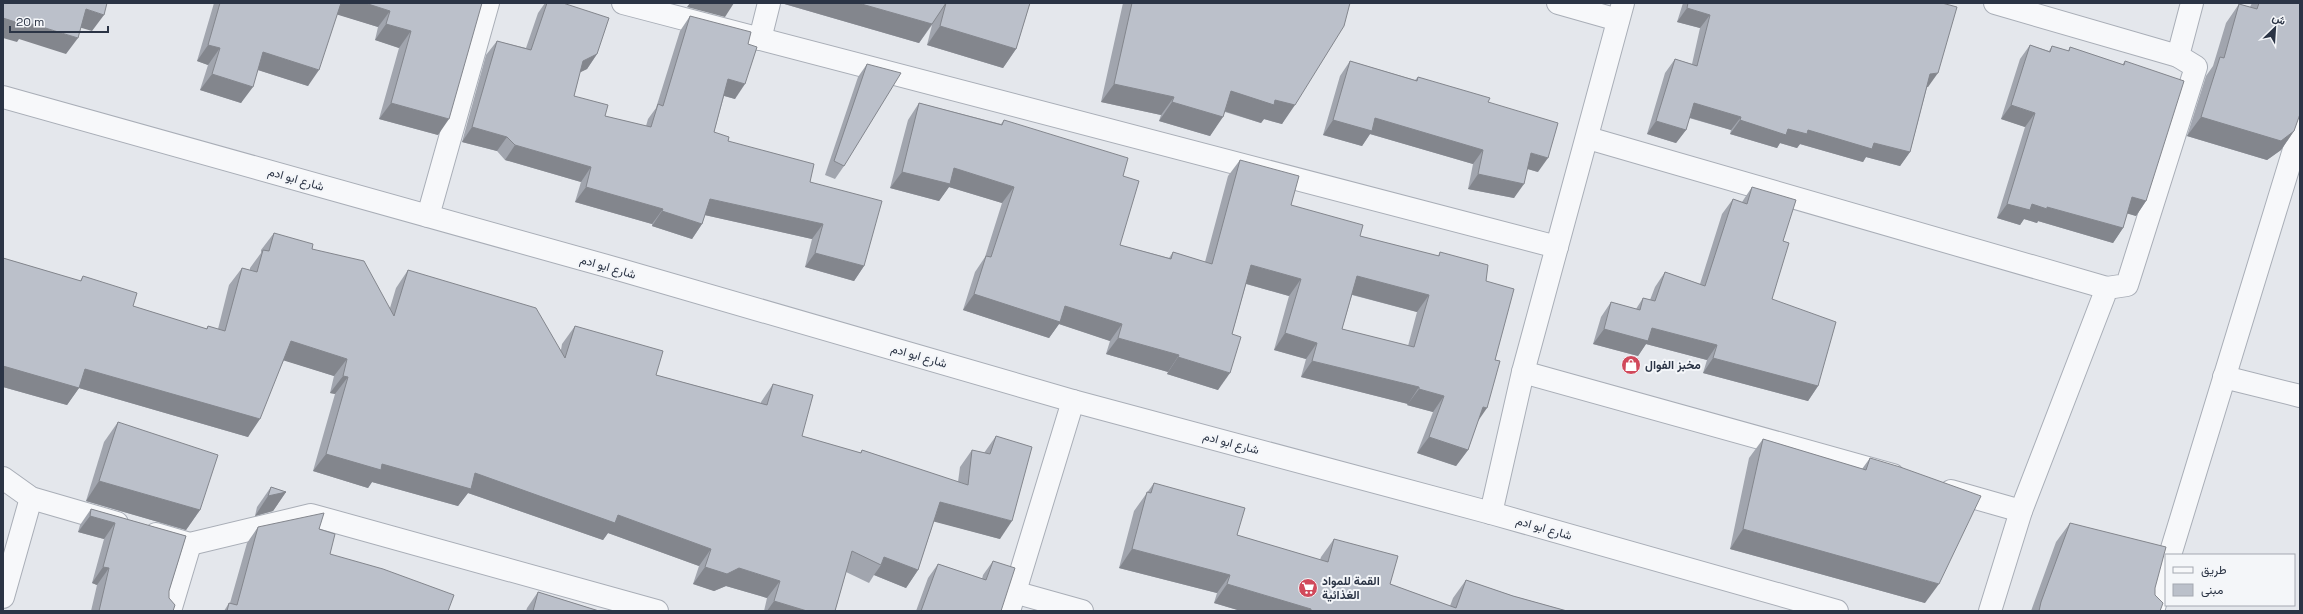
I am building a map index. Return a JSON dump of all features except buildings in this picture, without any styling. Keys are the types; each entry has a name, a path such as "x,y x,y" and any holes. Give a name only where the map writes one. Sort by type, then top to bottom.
{"street":[{"path":"428,216 488,3"},
{"path":"623,3 1557,247"},
{"path":"760,39 769,3"},
{"path":"1491,513 1524,372 1621,12 1558,3"},
{"path":"1588,138 2107,288 2127,285 2196,67 2178,56 1995,3"},
{"path":"2178,56 2192,3"},
{"name":"شارع ابو ادم","path":"3,97 428,216 1074,401 1491,513 1837,611"},
{"path":"2170,554 2300,130"},
{"path":"1990,611 2021,511 2107,288"},
{"path":"1524,372 2021,511"},
{"path":"2224,377 2300,396"},
{"path":"1074,401 1011,602 1082,611"},
{"path":"3,478 31,498 190,544 312,515 657,611"},
{"path":"3,597 31,498"},
{"path":"170,611 190,544"},
{"path":"2152,611 2165,569"}],"place":[{"name":"مخبز الفوال","path":"1631,365"},
{"name":"القمة للمواد الغذائية","path":"1308,588"}]}
